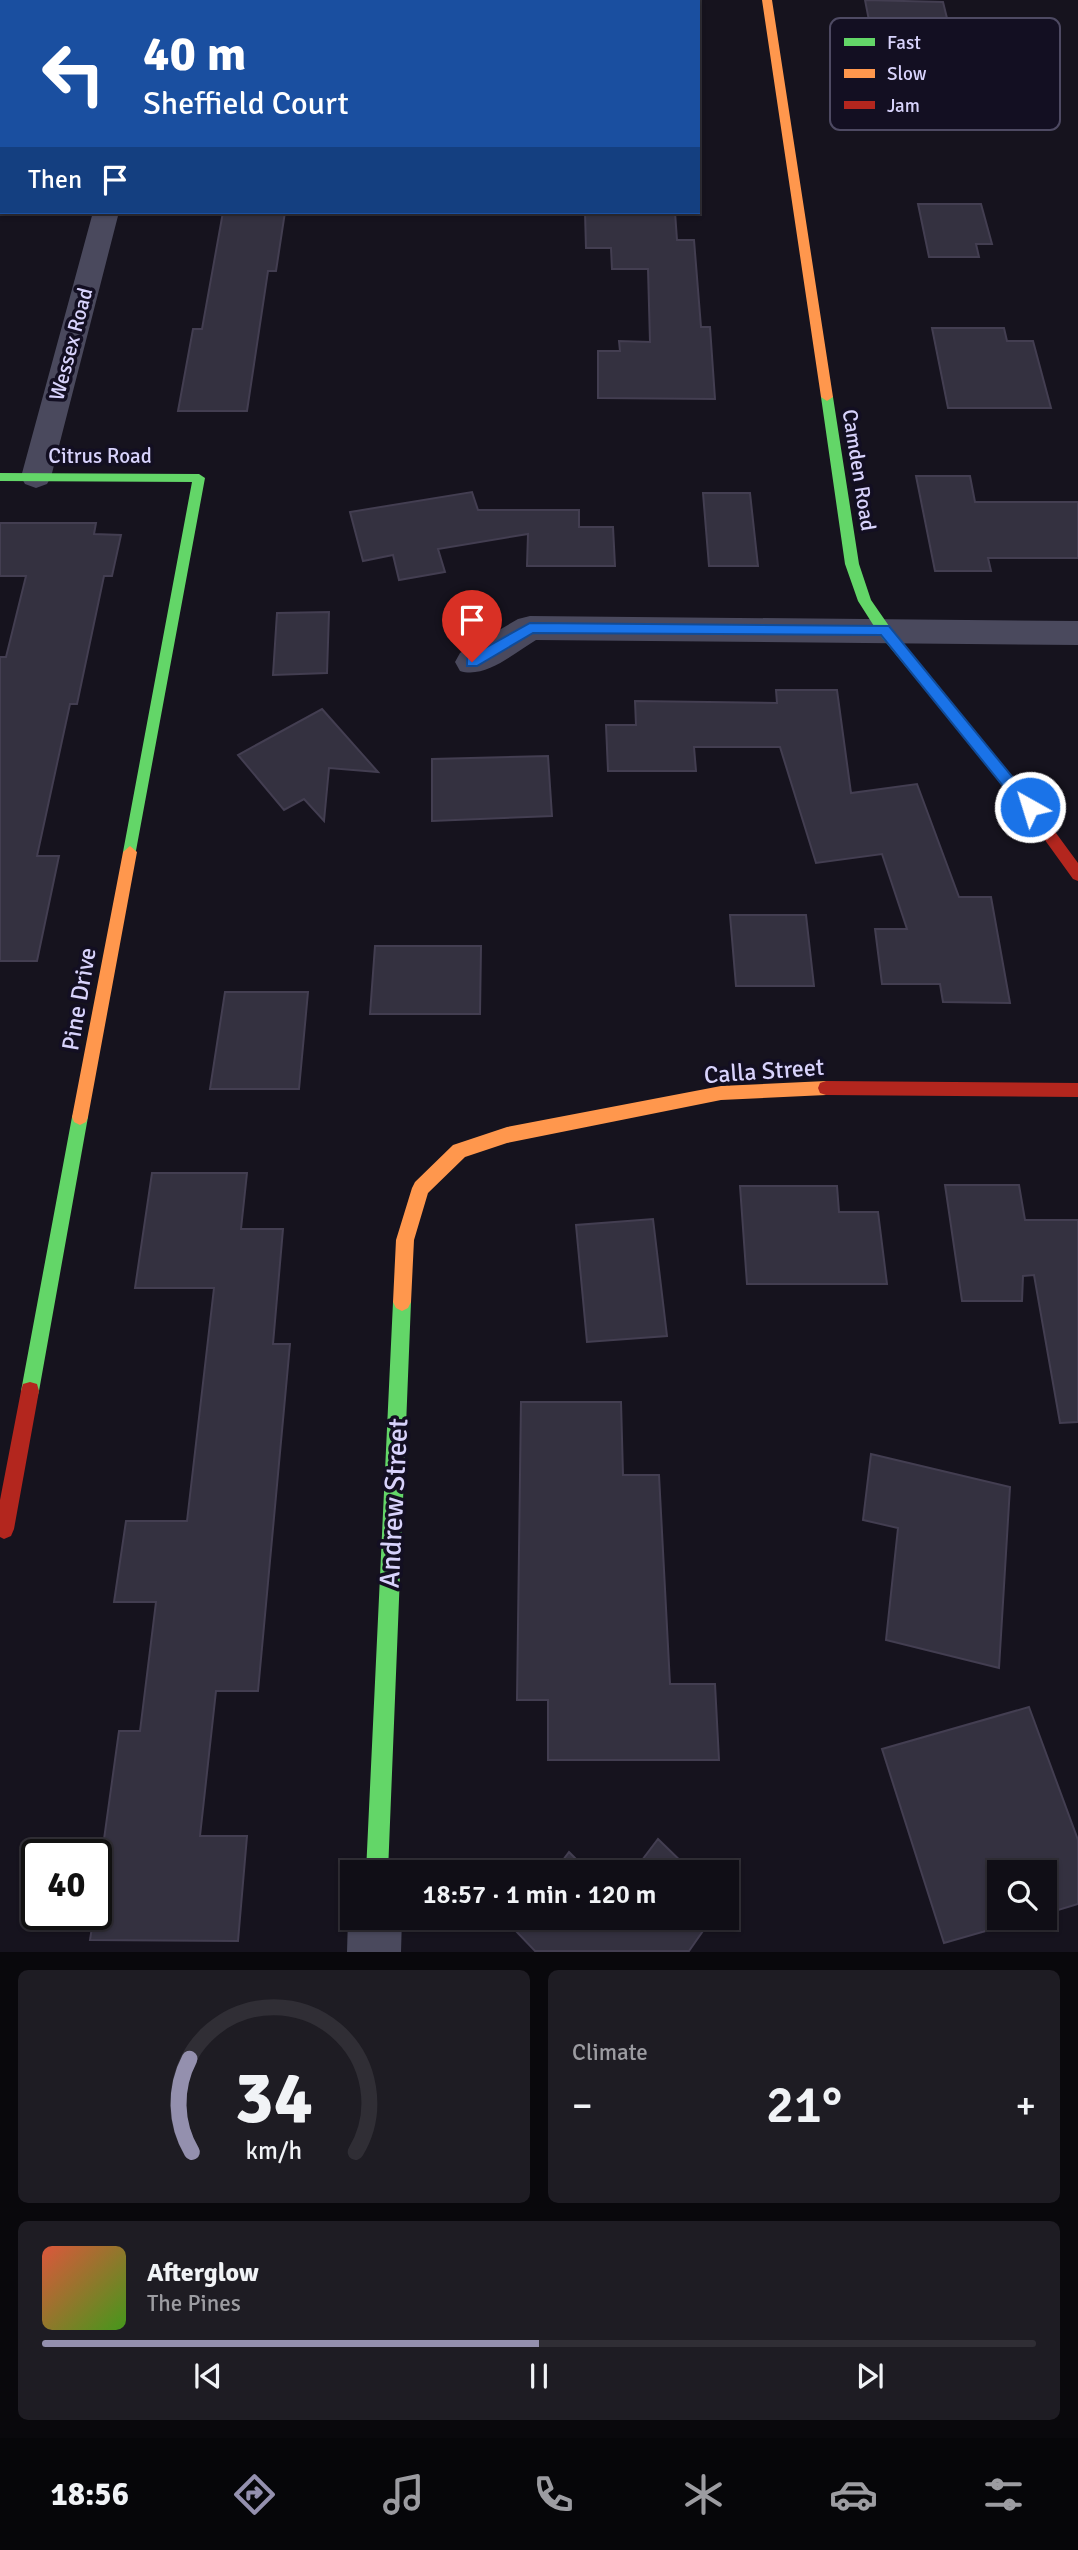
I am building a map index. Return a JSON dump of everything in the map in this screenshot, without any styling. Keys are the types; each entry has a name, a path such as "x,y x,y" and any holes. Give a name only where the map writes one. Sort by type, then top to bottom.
{"street":[{"name":"Camden Road","path":"767,0 852,564 865,601 884,630 1030,807 1078,875"},
{"name":"Wessex Road","path":"36,477 105,214"},
{"name":"Citrus Road","path":"0,477 199,478"},
{"name":"Pine Drive","path":"4,1529 199,478"},
{"path":"472,662 530,628 1078,634"},
{"name":"Calla Street","path":"459,1152 507,1135 721,1093 822,1088 1078,1090"},
{"name":"Andrew Street","path":"378,1860 405,1240 421,1188 459,1152"},
{"path":"374,1951 375,1930"}],"building":[{"path":"865,0 943,2 947,18 868,18"},
{"path":"918,204 981,204 992,244 976,244 979,257 929,257"},
{"path":"223,214 285,214 276,271 268,271 247,411 178,411 193,329 202,329"},
{"path":"585,214 675,214 677,240 694,240 701,327 710,327 715,399 598,398 598,351 620,351 619,341 650,342 648,269 612,269 611,248 586,248"},
{"path":"932,328 1004,328 1007,341 1033,341 1051,408 948,408"},
{"path":"916,476 970,476 975,502 1078,502 1078,558 988,558 991,571 935,571"},
{"path":"472,492 478,510 579,510 579,527 613,527 615,566 527,566 528,534 438,549 445,572 399,580 393,555 363,561 350,512"},
{"path":"703,493 750,493 758,566 709,566"},
{"path":"0,523 96,523 94,534 121,535 112,576 104,576 77,704 70,704 37,856 59,856 37,961 0,961 0,657 6,657 26,576 0,576"},
{"path":"329,612 327,673 273,675 277,613"},
{"path":"776,690 837,690 851,793 917,784 959,897 991,897 1010,1003 943,1002 940,984 882,984 875,929 907,929 882,854 816,863 780,747 694,747 696,771 608,771 606,725 636,725 635,701 777,703"},
{"path":"322,709 378,772 329,768 324,821 304,799 284,810 238,755"},
{"path":"548,756 552,816 432,821 432,759"},
{"path":"730,915 806,915 814,986 736,986"},
{"path":"375,946 481,946 480,1014 370,1014"},
{"path":"225,992 308,992 299,1089 210,1089"},
{"path":"152,1173 247,1173 241,1229 283,1229 273,1344 290,1344 258,1691 216,1691 200,1836 247,1836 238,1941 90,1940 92,1930 112,1930 112,1839 104,1839 119,1731 140,1731 156,1602 114,1602 126,1521 187,1521 214,1288 135,1288"},
{"path":"945,1185 1019,1185 1025,1220 1078,1220 1078,1422 1060,1423 1034,1275 1023,1276 1022,1301 962,1301"},
{"path":"740,1186 837,1186 839,1212 878,1212 887,1284 747,1284"},
{"path":"653,1219 667,1336 587,1342 576,1225"},
{"path":"521,1402 621,1402 623,1475 659,1475 670,1684 715,1684 719,1760 548,1760 548,1700 517,1700"},
{"path":"871,1454 1010,1487 999,1668 886,1640 898,1528 863,1520"},
{"path":"1029,1707 1078,1840 1078,1904 1057,1910 1057,1860 987,1860 987,1930 989,1930 944,1943 882,1749"},
{"path":"658,1839 680,1860 642,1860"},
{"path":"569,1852 577,1860 563,1860"},
{"path":"515,1930 704,1930 689,1951 535,1951"}],"traffic: fast":[{"path":"827,397 852,564 865,601 884,630 936,693"},
{"path":"0,477 199,478 130,852"},
{"path":"30,1391 80,1117"},
{"path":"378,1860 402,1302"}],"traffic: slow":[{"path":"767,0 827,397"},
{"path":"80,1117 130,852"},
{"path":"402,1302 405,1240 421,1188 459,1151 507,1135 721,1093 826,1088"}],"traffic: jam":[{"path":"936,693 1029,807 1078,875"},
{"path":"826,1088 1078,1090"},
{"path":"4,1529 30,1391"}],"route":[{"path":"472,662 530,628 884,630 1030,807"}]}
